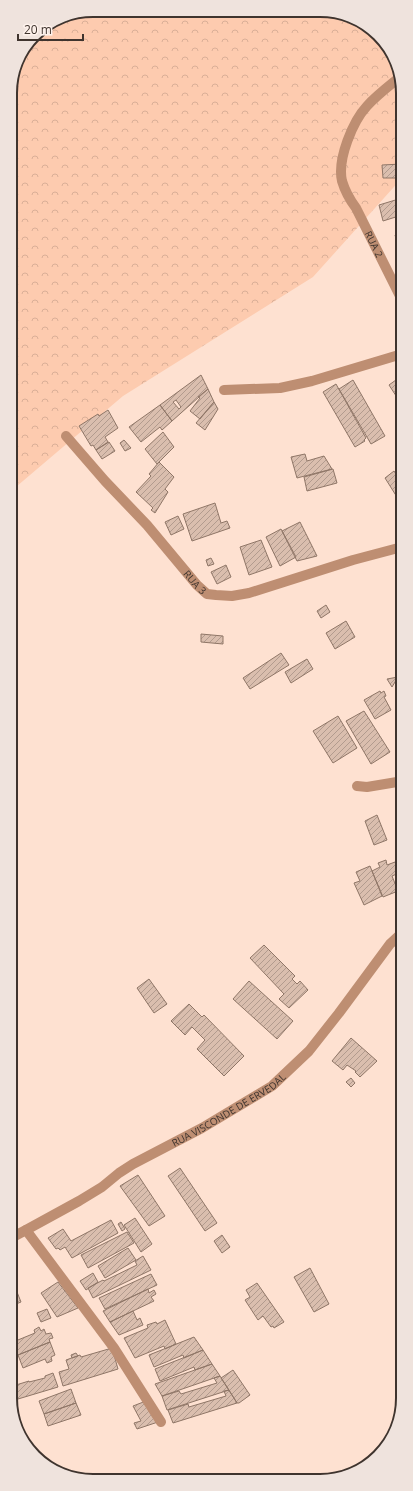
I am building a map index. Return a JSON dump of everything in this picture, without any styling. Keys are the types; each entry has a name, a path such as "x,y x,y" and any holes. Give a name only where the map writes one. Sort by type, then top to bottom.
{"street":[{"name":"RUA 2","path":"395,81 366,106 353,128 345,149 342,180 347,194 356,208 396,288"},
{"path":"224,390 280,388 312,381 396,356"},
{"name":"RUA 3","path":"66,436 105,481 147,525 183,570 206,594 232,596 249,593 353,560 396,549"},
{"path":"357,786 367,787 396,783"},
{"name":"RUA VISCONDE DE ERVEDAL","path":"17,1235 102,1187 133,1164 202,1128 272,1086 309,1051 385,950 396,939"},
{"path":"26,1230 114,1348 161,1422"}],"green space":[{"path":"88,17 325,17 335,18 358,27 374,39 383,51 392,68 395,78 396,185 313,277 123,396 17,486 17,88 18,78 25,59 30,51 39,39 55,27 68,21"}],"building":[{"path":"396,164 396,178 383,178 382,165"},
{"path":"396,200 396,217 383,221 379,205"},
{"path":"201,375 208,389 172,421 160,405","holes":["176,400 181,407 179,409 173,402"]},
{"path":"353,380 385,436 371,444 339,389"},
{"path":"396,380 396,396 389,385"},
{"path":"336,384 366,438 364,440 365,441 355,447 323,392"},
{"path":"208,389 214,402 200,419 190,411 200,398 198,397"},
{"path":"214,402 218,409 205,430 196,423"},
{"path":"160,405 172,421 162,430 160,427 141,442 129,427"},
{"path":"108,410 118,428 105,437 108,442 96,450 93,445 91,446 79,426 98,414 99,416"},
{"path":"163,432 174,447 157,464 145,449"},
{"path":"124,440 131,448 125,451 120,443"},
{"path":"109,442 115,451 102,459 96,450"},
{"path":"305,454 307,461 324,456 332,469 297,478 291,457"},
{"path":"159,462 174,477 165,489 168,492 155,513 151,510 153,508 136,492 151,476 149,474"},
{"path":"333,469 337,483 307,491 304,477"},
{"path":"394,471 396,474 396,495 385,478"},
{"path":"215,503 221,523 227,521 230,528 192,541 183,514"},
{"path":"178,516 184,529 171,535 165,522"},
{"path":"300,522 317,556 297,561 282,531"},
{"path":"281,529 296,557 280,566 266,537"},
{"path":"261,540 272,567 249,575 240,547"},
{"path":"211,558 214,564 208,566 206,560"},
{"path":"226,565 231,577 217,584 211,572"},
{"path":"326,605 330,612 321,618 317,611"},
{"path":"346,621 355,637 335,649 326,633"},
{"path":"201,634 223,636 223,644 201,642"},
{"path":"281,653 289,665 250,689 243,678"},
{"path":"307,659 313,669 291,683 285,672"},
{"path":"396,677 392,687 387,679"},
{"path":"380,691 381,693 384,691 386,696 384,697 391,710 375,719 364,700"},
{"path":"364,711 390,752 371,764 346,721"},
{"path":"338,716 357,748 333,763 313,731"},
{"path":"377,815 387,840 374,845 365,821"},
{"path":"386,860 387,865 395,862 396,865 396,874 392,876 396,886 396,892 383,897 372,871 380,867 378,863"},
{"path":"370,866 382,896 364,905 354,883 360,881 356,872"},
{"path":"264,945 295,976 292,979 297,984 300,981 308,990 289,1008 279,999 284,994 250,958"},
{"path":"149,979 167,1004 154,1013 137,988"},
{"path":"249,981 293,1021 277,1039 233,999"},
{"path":"189,1004 202,1017 204,1015 244,1056 224,1076 197,1049 205,1040 192,1027 185,1035 171,1021"},
{"path":"351,1038 377,1061 360,1077 355,1072 356,1071 347,1065 343,1070 332,1061"},
{"path":"351,1078 355,1083 351,1087 346,1082"},
{"path":"180,1168 217,1223 205,1231 168,1176"},
{"path":"138,1175 165,1216 149,1226 120,1186"},
{"path":"135,1218 152,1244 141,1252 124,1225"},
{"path":"111,1220 118,1233 72,1258 65,1247 60,1250 58,1248 56,1249 48,1238 63,1229 71,1241"},
{"path":"121,1222 125,1229 122,1231 118,1224"},
{"path":"127,1232 134,1243 88,1268 81,1255"},
{"path":"222,1235 230,1247 222,1253 214,1241"},
{"path":"128,1248 136,1260 105,1278 98,1266"},
{"path":"143,1256 151,1270 93,1298 88,1288 137,1265 135,1261"},
{"path":"310,1268 329,1304 314,1312 294,1277"},
{"path":"93,1273 98,1282 86,1290 80,1281"},
{"path":"151,1274 157,1285 105,1309 99,1298"},
{"path":"58,1282 78,1308 57,1317 41,1293"},
{"path":"257,1283 284,1322 274,1328 273,1326 271,1327 263,1316 258,1320 245,1300 250,1297 246,1290"},
{"path":"148,1289 149,1293 154,1290 156,1294 151,1297 154,1301 110,1322 103,1311"},
{"path":"17,1292 21,1302 17,1304"},
{"path":"47,1309 51,1318 41,1322 37,1313"},
{"path":"133,1311 137,1320 140,1318 143,1325 119,1335 110,1322"},
{"path":"165,1320 176,1344 165,1349 164,1346 135,1358 124,1338 148,1328 147,1325 156,1322 157,1324"},
{"path":"39,1327 41,1331 44,1329 46,1334 51,1333 53,1338 49,1339 50,1342 18,1355 17,1340 35,1333 34,1330"},
{"path":"194,1337 203,1350 184,1358 183,1355 154,1367 149,1355"},
{"path":"50,1342 55,1355 51,1357 52,1361 47,1363 45,1359 23,1368 18,1355"},
{"path":"112,1348 118,1369 63,1386 59,1372 69,1369 66,1360 80,1355 81,1357"},
{"path":"203,1350 212,1364 195,1370 194,1367 160,1381 155,1369"},
{"path":"76,1353 78,1356 72,1358 71,1355"},
{"path":"212,1364 220,1376 162,1396 155,1384"},
{"path":"233,1370 250,1395 239,1403 237,1403 221,1378"},
{"path":"53,1373 58,1387 18,1399 17,1385 45,1378 45,1376"},
{"path":"220,1376 229,1390 167,1410 162,1396 179,1391 181,1394 217,1383 214,1378"},
{"path":"71,1389 76,1403 44,1414 39,1401"},
{"path":"229,1390 237,1403 173,1423 168,1410 188,1404 189,1407 226,1396 224,1391"},
{"path":"146,1401 158,1422 137,1429 134,1423 141,1421 133,1406"},
{"path":"76,1403 81,1415 48,1426 44,1414"}]}
